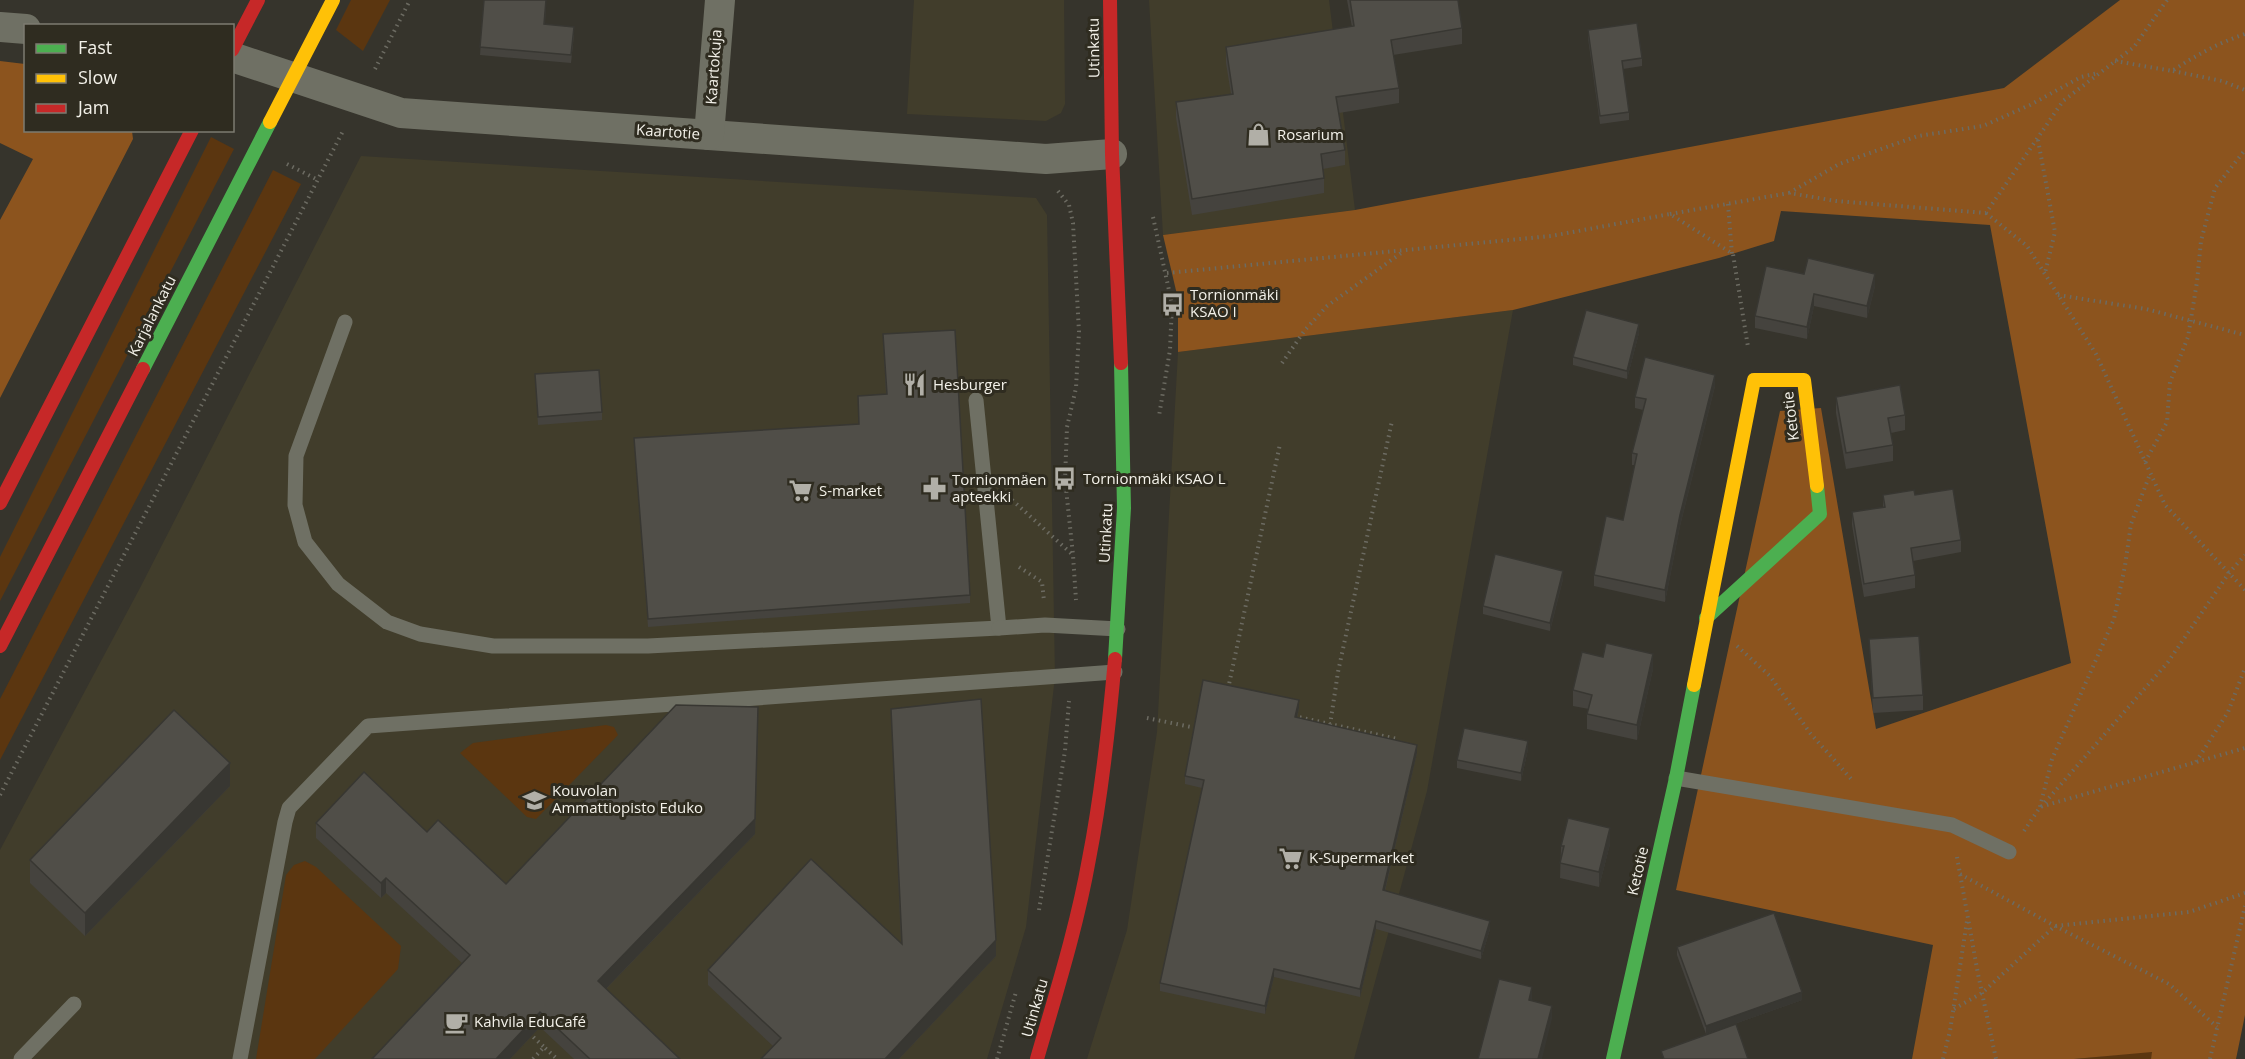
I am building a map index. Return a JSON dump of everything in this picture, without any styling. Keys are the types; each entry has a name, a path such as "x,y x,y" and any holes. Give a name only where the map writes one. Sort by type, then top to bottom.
{"street":[{"path":"234,46 258,0"},
{"name":"Karjalankatu","path":"0,646 333,0"},
{"name":"Kaartokuja","path":"709,135 720,0"},
{"name":"Utinkatu","path":"1037,1059 1074,928 1089,860 1106,756 1115,672 1124,508 1119,285 1112,154 1110,0"},
{"path":"0,27 24,29"},
{"name":"Kaartotie","path":"234,58 401,113 1046,159 1112,154"},
{"path":"0,503 191,132"},
{"name":"Ketotie","path":"1613,1059 1676,778 1706,618 1754,380 1804,380 1820,514 1706,618"}],"lane":[{"path":"345,322 296,456 295,505 306,542 338,584 387,622 420,634 493,646 648,646 999,628 1075,626 1118,628"},
{"path":"975,400 999,628"},
{"path":"240,1059 289,808 368,726 1115,672"},
{"path":"1676,778 1952,825 2009,852"},
{"path":"21,1059 74,1004"}],"path":[{"path":"370,79 410,0"},
{"path":"1986,213 2063,101 2134,47 2167,0"},
{"path":"2172,71 2198,54 2245,34"},
{"path":"2115,61 2222,81 2245,90"},
{"path":"1167,273 1551,236 1789,193 1839,165 1918,136 1983,126 2030,105 2081,77 2102,72"},
{"path":"0,795 346,126"},
{"path":"2038,138 2055,232 2045,274"},
{"path":"2145,462 2167,422 2170,382 2188,337 2198,282 2201,241 2215,188 2245,150"},
{"path":"283,162 318,180"},
{"path":"1052,186 1070,205 1079,332 1076,388 1067,427 1065,480 1073,555 1075,626"},
{"path":"1789,193 1836,201 1986,213 2027,246 2096,354 2165,506 2245,590"},
{"path":"1728,204 1732,254 1754,380"},
{"path":"1670,214 1732,254"},
{"path":"1282,363 1305,330 1327,306 1405,250"},
{"path":"2058,295 2146,309 2245,335"},
{"path":"1330,725 1338,672 1392,420"},
{"path":"1228,690 1280,444"},
{"path":"2040,807 2052,759 2114,619 2131,524 2150,473"},
{"path":"983,474 1073,555"},
{"path":"2009,852 2040,807 2168,662 2229,573 2245,555"},
{"path":"1706,618 1770,676 1810,733 1854,781"},
{"path":"2196,762 2228,712 2245,668"},
{"path":"1038,918 1065,751 1071,675"},
{"path":"1283,714 1397,740"},
{"path":"1147,718 1199,729"},
{"path":"2040,807 2245,748"},
{"path":"1952,825 1996,1059"},
{"path":"1960,874 2169,984 2217,1027"},
{"path":"1954,1009 1982,993 2055,926 2189,912 2245,892"},
{"path":"2210,1059 2245,906"},
{"path":"1943,1059 1954,1009 1968,917"},
{"path":"997,1059 1019,983"},
{"path":"529,1032 557,1059"},
{"path":"532,1059 544,1047"}],"shaded area":[{"path":"351,0 390,0 363,51 336,30"},
{"path":"914,0 1064,0 1065,104 1061,113 1046,121 907,114"},
{"path":"1149,0 1329,0 1355,210 1163,235"},
{"path":"2120,0 2245,0 2245,1015 2236,1059 2151,1059 2152,1052 2074,1059 1912,1059 1933,945 1676,890 1780,411 1821,408 1876,729 2071,663 1990,225 1781,211 1774,241 1719,258 1513,310 1178,352 1178,299 1163,235 1355,210 2004,88"},
{"path":"0,61 24,64 24,132 132,132 133,139 0,398 0,220 33,159 0,143"},
{"path":"211,137 234,149 0,601 0,557"},
{"path":"361,156 1036,198 1047,215 1055,677 1026,927 987,1059 0,1059 0,850 140,588"},
{"path":"273,170 301,184 0,760 0,699"},
{"path":"1513,310 1427,791 1354,1059 1087,1059 1127,930 1157,732 1178,352"},
{"path":"606,725 614,727 618,735 536,819 527,817 460,753 473,743"},
{"path":"305,861 316,867 401,946 398,969 315,1059 256,1059 286,875 294,865"},
{"path":"2153,1051 2151,1059 2074,1059"}],"building":[{"path":"484,0 546,0 544,24 574,27 571,55 480,47"},
{"name":"Rosarium","path":"1350,0 1458,0 1462,28 1391,40 1399,88 1336,97 1345,150 1321,154 1324,178 1192,199 1176,102 1233,94 1226,47 1354,26"},
{"path":"1637,23 1642,58 1622,61 1629,112 1600,116 1588,30"},
{"path":"1808,258 1875,274 1867,306 1814,294 1807,327 1755,316 1766,266 1804,274"},
{"path":"1586,310 1639,324 1627,371 1573,357"},
{"name":"S-market","path":"955,330 970,595 648,619 634,438 859,424 858,396 887,394 883,334"},
{"path":"1645,357 1715,375 1680,515 1665,590 1594,575 1606,516 1623,520 1637,454 1632,453 1646,399 1635,397"},
{"path":"599,370 602,412 538,417 535,374"},
{"path":"1900,385 1905,415 1888,418 1893,445 1846,453 1836,397"},
{"path":"1953,489 1961,540 1911,548 1915,575 1864,584 1852,512 1885,507 1883,495 1914,490 1915,495"},
{"path":"1495,554 1563,571 1550,623 1483,606"},
{"path":"1919,636 1923,695 1873,698 1869,639"},
{"path":"1606,643 1653,654 1637,725 1587,714 1592,695 1573,690 1582,652 1603,657"},
{"name":"K-Supermarket","path":"1203,680 1299,700 1295,717 1417,745 1383,890 1490,921 1481,951 1376,921 1360,989 1274,969 1265,1006 1160,983 1204,780 1185,776"},
{"path":"981,699 996,940 885,1059 761,1059 781,1038 708,970 811,859 902,944 891,709"},
{"path":"676,705 758,707 755,819 598,981 680,1059 590,1059 540,1012 496,1059 372,1059 470,955 386,878 381,883 316,823 364,772 427,832 438,820 506,884"},
{"path":"174,710 230,763 85,913 30,860"},
{"path":"1464,728 1528,741 1521,773 1457,760"},
{"path":"1568,818 1610,828 1599,872 1560,863 1564,846 1561,846"},
{"path":"1774,913 1802,992 1706,1026 1677,947"},
{"path":"1499,979 1532,987 1529,1000 1552,1006 1538,1059 1478,1059"},
{"path":"1736,1024 1748,1059 1664,1059 1661,1051"}],"traffic: fast":[{"path":"143,369 270,122"},
{"path":"1115,659 1124,508 1121,363"},
{"path":"1706,618 1820,514 1817,486"},
{"path":"1613,1059 1676,778 1694,685"}],"traffic: slow":[{"path":"270,122 333,0"},
{"path":"1694,685 1754,380 1804,380 1817,486"}],"traffic: jam":[{"path":"234,46 258,0"},
{"path":"1110,0 1112,154 1121,363"},
{"path":"0,503 191,132"},
{"path":"0,646 143,369"},
{"path":"1037,1059 1066,960 1094,834 1108,734 1115,659"}],"place":[{"name":"Rosarium","path":"1259,135"},
{"name":"Tornionmäki KSAO I","path":"1172,304"},
{"name":"Hesburger","path":"915,385"},
{"name":"Tornionmäki KSAO L","path":"1065,479"},
{"name":"Tornionmäen apteekki","path":"934,489"},
{"name":"S-market","path":"801,491"},
{"name":"Kouvolan Ammattiopisto Eduko","path":"534,800"},
{"name":"K-Supermarket","path":"1291,858"},
{"name":"Kahvila EduCafé","path":"456,1022"}]}
